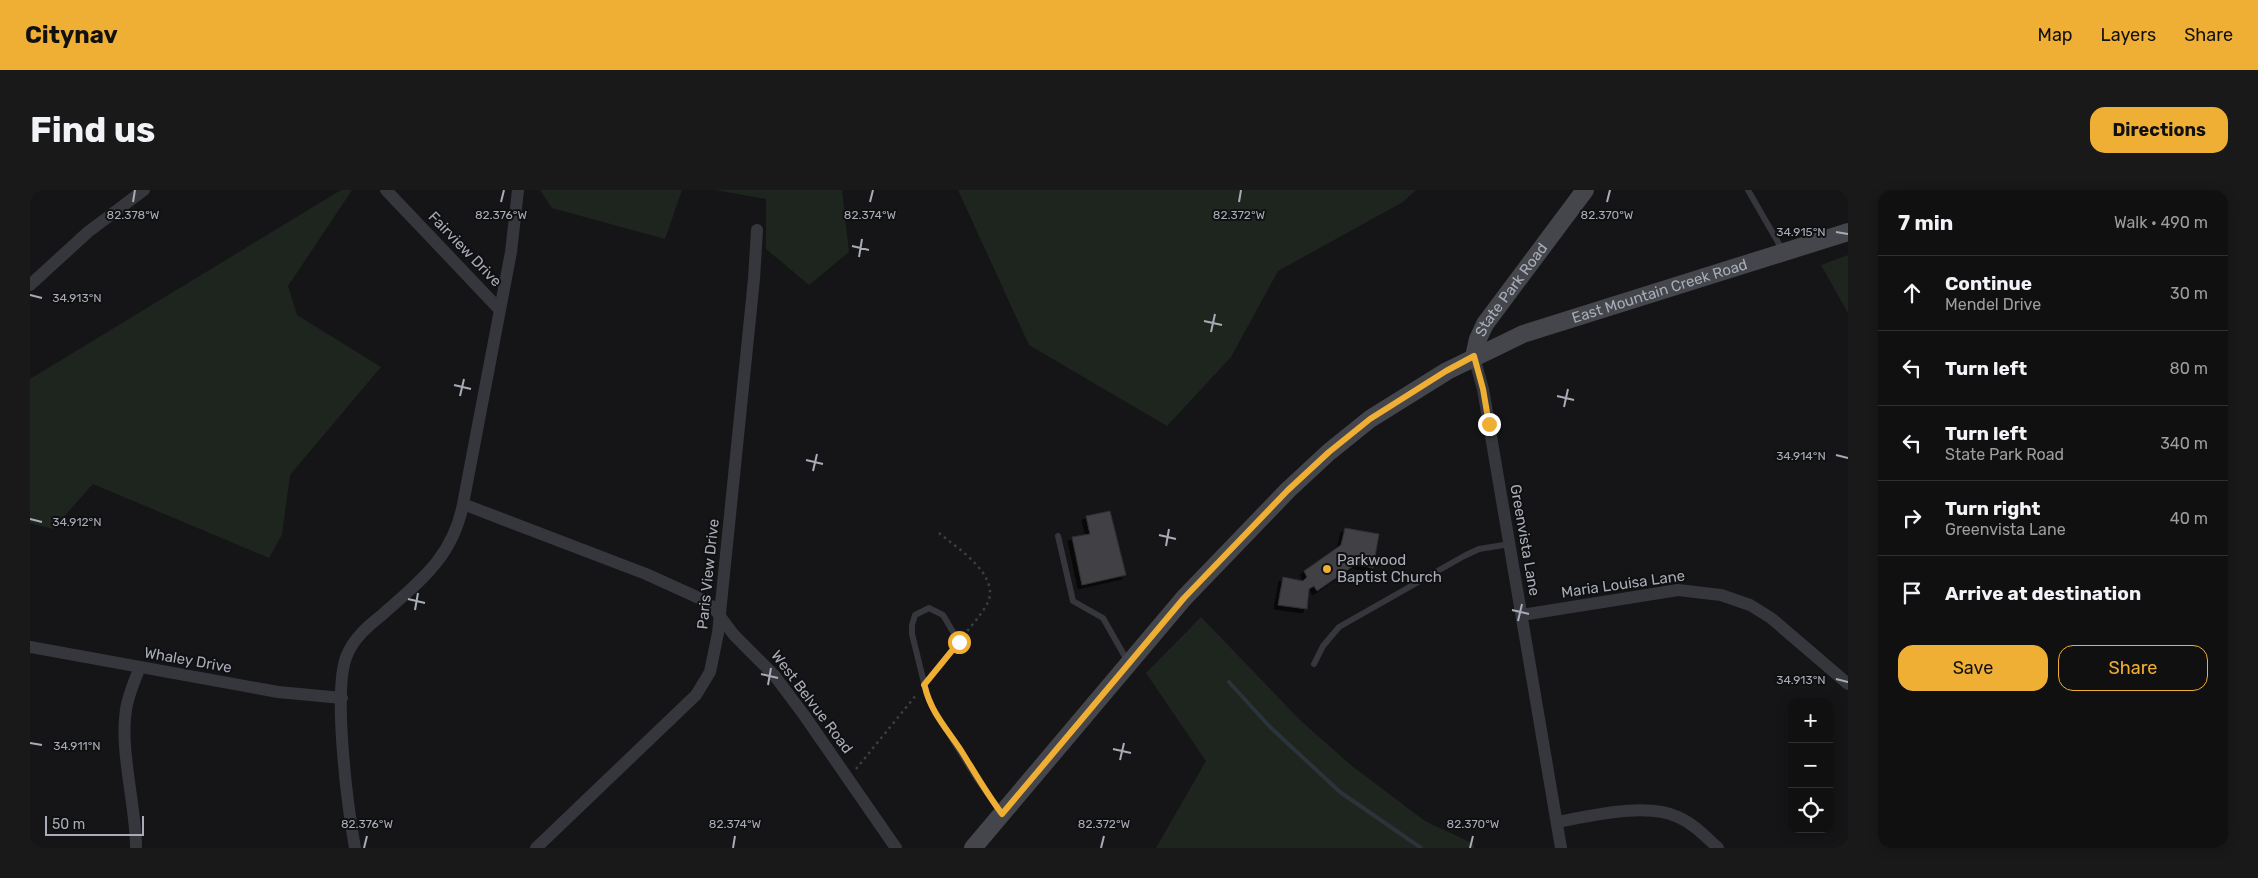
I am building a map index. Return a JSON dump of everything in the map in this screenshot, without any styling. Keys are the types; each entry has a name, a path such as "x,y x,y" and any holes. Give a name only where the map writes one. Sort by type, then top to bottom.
{"main road":[{"name":"State Park Road","path":"979,846 1002,814 1129,666 1184,598 1288,490 1329,452 1397,401 1474,356 1478,339 1485,324 1585,190"},
{"name":"East Mountain Creek Road","path":"1474,356 1524,334 1848,232"}],"street":[{"path":"30,286 84,236 144,190"},
{"name":"Fairview Drive","path":"386,190 500,310"},
{"path":"356,848 348,796 342,698 345,662 352,646 365,629 420,581 440,560 455,535 463,504 511,252 518,190"},
{"name":"Paris View Drive","path":"536,848 702,688 710,672 720,614 754,279 757,230"},
{"name":"Greenvista Lane","path":"1474,356 1483,389 1561,848"},
{"name":"West Belvue Road","path":"463,504 646,574 699,598 720,614 734,635 774,675 848,777 896,848"},
{"name":"Maria Louisa Lane","path":"1522,615 1678,590 1721,595 1750,605 1771,618 1848,684"},
{"name":"Whaley Drive","path":"30,647 278,692 342,698"},
{"path":"136,848 136,822 128,770 126,728 127,705 140,667"},
{"path":"1557,822 1642,810 1661,811 1678,817 1692,825 1718,848"}],"lane":[{"path":"1748,190 1783,251"},
{"path":"1058,536 1073,601 1103,618 1129,666"},
{"path":"1314,664 1323,646 1339,627 1464,556 1479,549 1510,544"},
{"path":"959,642 940,612 929,608 915,616 912,634 924,685 938,717 962,752 977,779 1002,814"}],"path":[{"path":"848,777 959,642 987,604 990,585 986,574 939,533"}],"shaded area":[{"path":"341,190 352,190 288,286 297,315 381,367 290,475 282,535 269,558 93,484 53,529 30,523 30,379"},
{"path":"540,190 682,190 665,239 552,208"},
{"path":"715,190 842,190 849,252 809,285 766,249 766,199"},
{"path":"958,190 1416,190 1403,202 1278,271 1231,357 1167,426 1029,345"},
{"path":"1848,255 1848,313 1821,265"},
{"path":"1201,617 1300,720 1352,766 1425,821 1474,844 1474,848 1156,848 1206,761 1146,673"}],"building":[{"path":"1110,511 1126,575 1082,585 1072,537 1090,534 1086,516"},
{"name":"Parkwood Baptist Church","path":"1345,528 1379,534 1373,568 1356,564 1317,591 1314,586 1309,589 1307,609 1278,605 1283,577 1303,581 1307,577 1304,571 1341,545"}],"waterway":[{"path":"1229,682 1269,726 1340,792 1421,848"}],"place":[{"name":"Parkwood Baptist Church","path":"1327,569"}],"route":[{"path":"959,642 924,685 933,708 943,725 1002,814 1129,666 1184,598 1288,490 1329,452 1370,419 1446,371 1474,356 1483,389 1489,424"}]}
